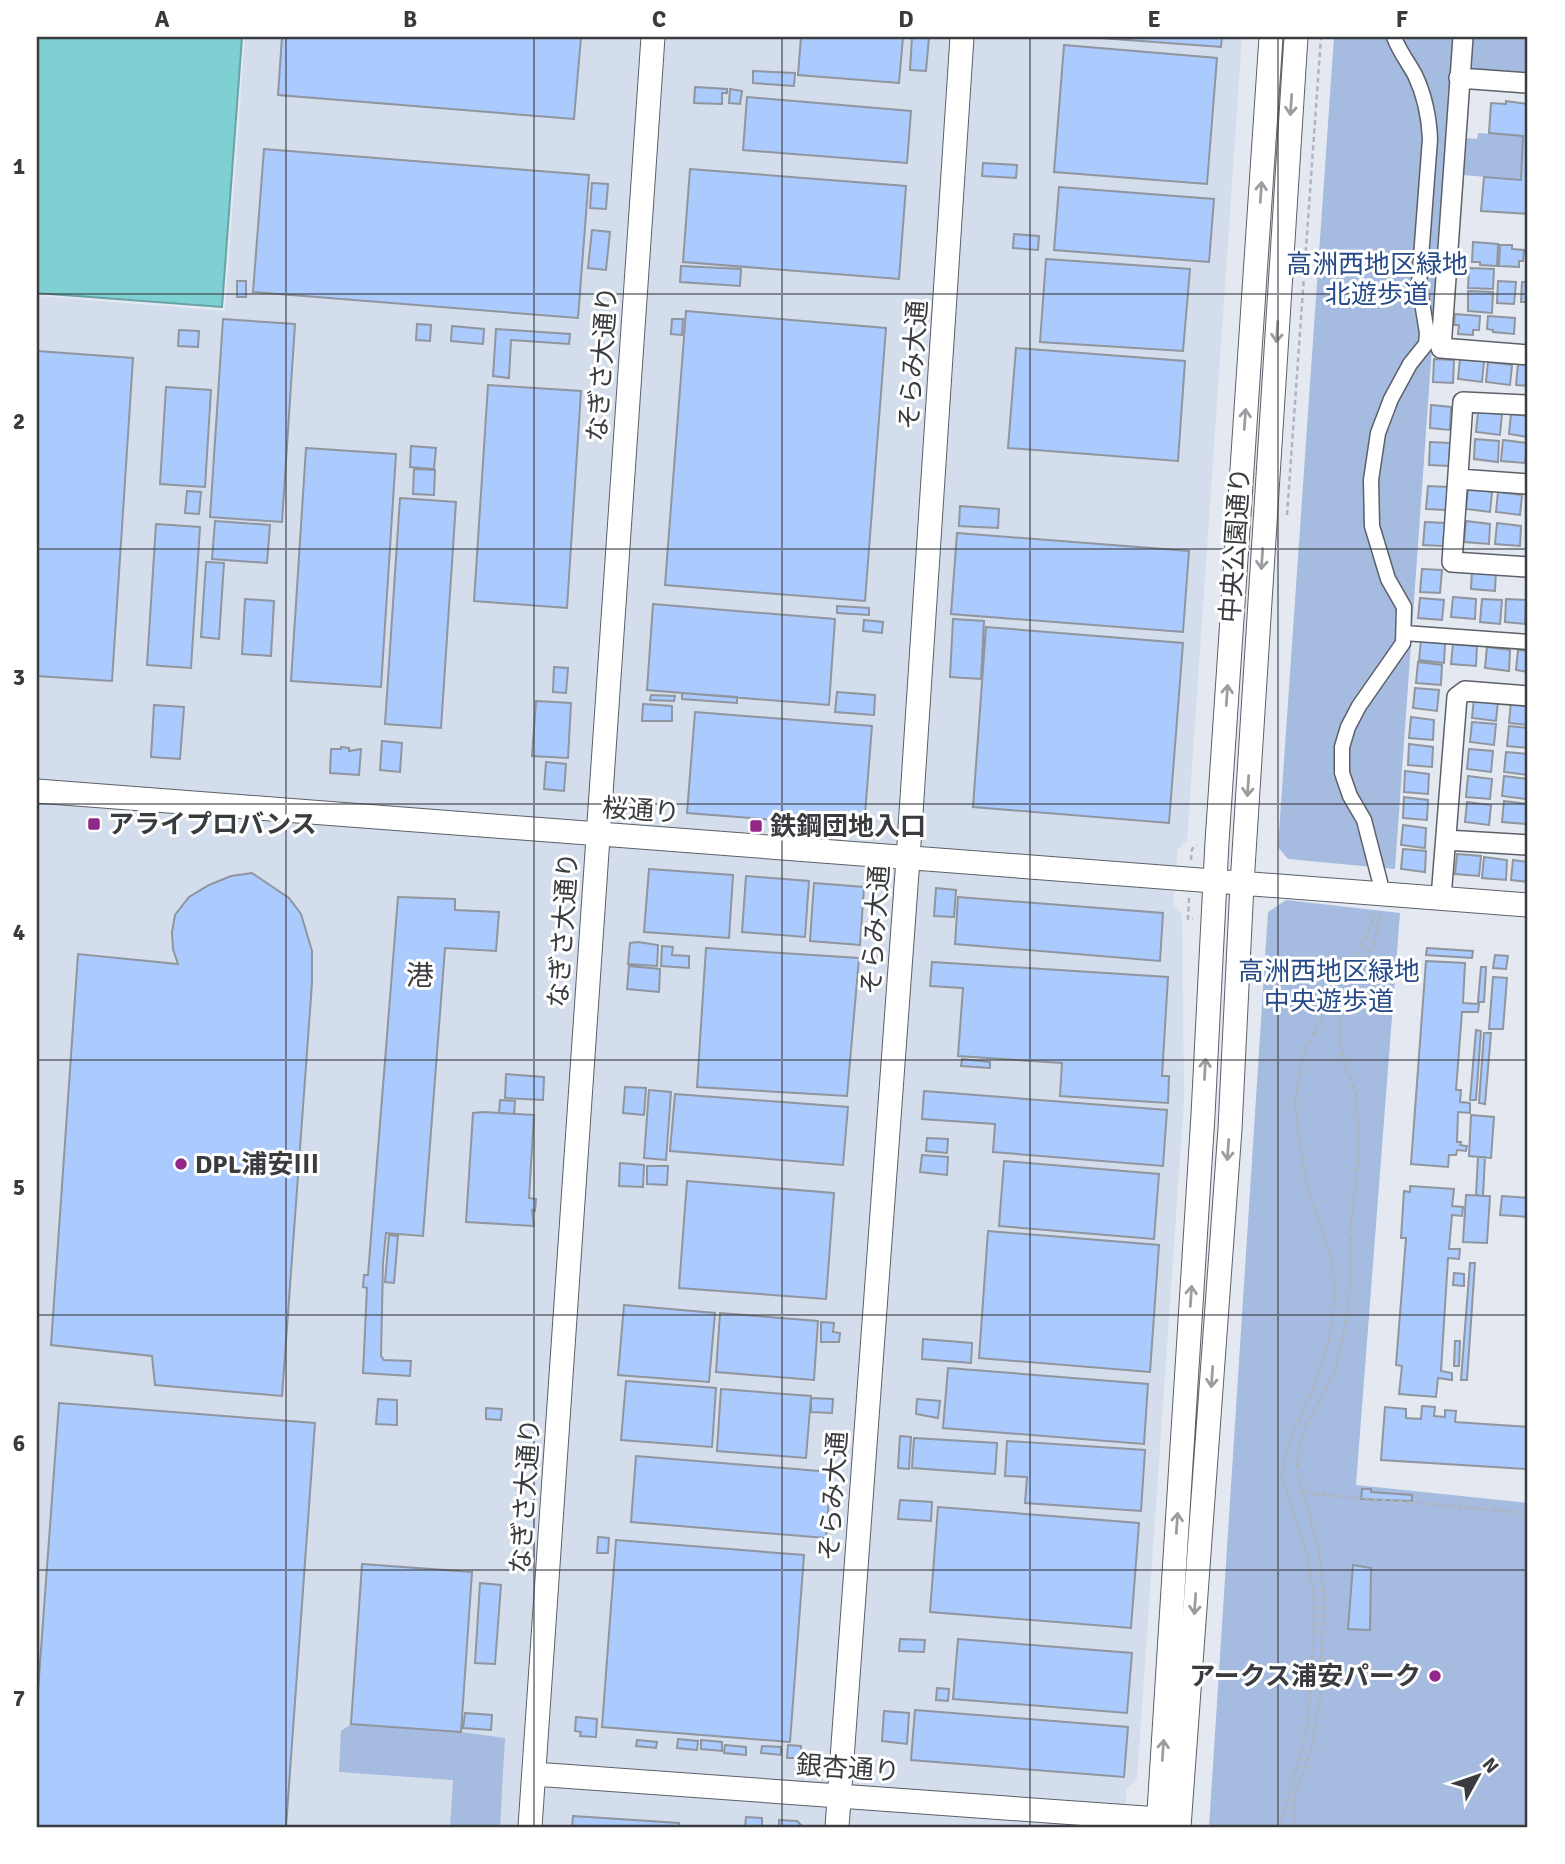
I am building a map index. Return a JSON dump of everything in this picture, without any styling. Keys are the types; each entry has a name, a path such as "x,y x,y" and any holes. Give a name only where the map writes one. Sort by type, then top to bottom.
{"street":[{"name":"なぎさ大通り","path":"530,1827 653,37"},
{"name":"そらみ大通","path":"836,1827 908,859 962,37"},
{"name":"中央公園通り","path":"1165,1824 1211,934 1271,37"},
{"name":"中央公園通り","path":"1165,1824 1234,1057 1242,884 1296,37"},
{"path":"1394,37 1415,75 1429,117 1430,139 1419,284 1434,333 1441,348 1528,355"},
{"path":"1380,882 1364,820 1350,796 1342,773 1342,747 1348,727 1359,706 1404,643 1404,607 1388,579 1372,526 1371,480 1378,433 1387,410 1410,364 1434,333 1463,37"},
{"path":"1460,78 1528,83"},
{"path":"1528,405 1463,402 1451,562 1528,568"},
{"path":"1458,479 1528,484"},
{"path":"1404,633 1528,642"},
{"path":"1441,898 1457,697 1465,691 1528,696"},
{"name":"桜通り","path":"37,791 1528,905"},
{"path":"1446,840 1528,845"},
{"name":"銀杏通り","path":"534,1774 839,1796 1165,1824"}],"path":[{"path":"1286,525 1321,37"},
{"path":"1280,1827 1307,1731 1314,1598 1308,1560 1282,1475 1286,1449 1320,1372 1330,1335 1334,1300 1333,1268 1311,1201 1302,1161 1295,1102 1302,1057 1341,978 1363,945 1379,907 1375,940 1339,1014 1341,1052 1356,1094 1359,1151 1351,1227 1349,1304 1336,1368 1308,1422 1299,1448 1297,1468 1319,1552 1324,1596 1320,1701 1312,1748 1294,1798 1296,1827"},
{"path":"1305,1493 1528,1513"}],"shaded area":[{"path":"37,37 242,37 222,307 37,293"},
{"path":"245,37 1242,37 1187,840 1178,849 1173,904 1182,914 1184,1100 1137,1779 1127,1788 1122,1827 37,1827 37,296 225,311"}],"green space":[{"name":"高洲西地区緑地 北遊歩道","path":"1334,37 1454,37 1395,869 1288,859 1278,847"},
{"path":"1469,37 1528,37 1528,77 1473,73 1468,67"},
{"path":"1478,133 1523,136 1521,180 1463,175 1465,138 1477,139"},
{"name":"高洲西地区緑地 中央遊歩道","path":"1286,900 1400,913 1356,1485 1528,1503 1528,1827 1209,1827 1268,912"},
{"path":"351,1724 505,1738 500,1827 450,1827 453,1780 339,1772 341,1731"}],"building":[{"path":"282,37 581,37 574,119 278,95"},
{"path":"801,37 903,37 899,83 798,75"},
{"path":"912,37 929,37 926,71 910,70"},
{"path":"1087,37 1222,37 1221,47"},
{"path":"1064,45 1217,58 1207,184 1054,172"},
{"path":"753,71 795,73 794,86 753,83"},
{"path":"695,87 727,89 727,93 722,93 722,104 694,103"},
{"path":"730,89 742,91 740,104 729,103"},
{"path":"747,97 911,111 907,163 743,150"},
{"path":"1506,101 1528,104 1528,214 1481,211 1484,177 1521,180 1523,136 1489,133 1491,103 1506,104"},
{"path":"264,149 589,175 578,318 253,292"},
{"path":"983,163 1017,165 1016,178 982,176"},
{"path":"690,169 906,186 899,279 683,262"},
{"path":"592,183 608,184 606,209 590,208"},
{"path":"1059,187 1214,199 1209,262 1054,250"},
{"path":"592,230 610,232 606,270 588,268"},
{"path":"1014,234 1039,236 1038,250 1013,248"},
{"path":"1473,242 1498,244 1497,266 1472,262"},
{"path":"1500,245 1512,245 1512,249 1524,250 1523,261 1519,261 1519,267 1499,266"},
{"path":"1046,259 1190,269 1183,351 1040,342"},
{"path":"681,266 741,269 740,286 680,282"},
{"path":"1469,268 1494,269 1493,289 1468,288"},
{"path":"237,281 246,281 246,297 237,297"},
{"path":"1498,281 1516,282 1514,304 1497,303"},
{"path":"1522,282 1528,282 1528,302 1521,302"},
{"path":"1468,291 1493,292 1492,313 1468,311"},
{"path":"686,311 886,328 865,601 665,585"},
{"path":"1455,314 1480,316 1479,330 1473,330 1473,335 1458,334 1459,325 1454,325"},
{"path":"1488,316 1515,318 1514,334 1487,329"},
{"path":"223,319 295,324 282,522 210,517"},
{"path":"672,319 683,319 682,335 671,334"},
{"path":"417,324 431,325 430,341 416,340"},
{"path":"452,326 484,329 483,344 451,341"},
{"path":"496,329 570,334 569,344 511,340 509,378 493,376"},
{"path":"179,330 199,331 198,347 178,346"},
{"path":"1016,348 1185,361 1178,461 1008,448"},
{"path":"37,351 133,358 112,681 37,676"},
{"path":"1434,359 1454,360 1453,383 1433,382"},
{"path":"1460,359 1484,361 1482,382 1458,379"},
{"path":"1488,362 1512,365 1510,385 1486,382"},
{"path":"1518,364 1528,365 1528,386 1516,385"},
{"path":"488,385 581,391 567,608 474,601"},
{"path":"166,387 211,390 205,487 160,484"},
{"path":"1431,405 1451,407 1450,430 1430,428"},
{"path":"1478,412 1502,414 1500,435 1476,432"},
{"path":"1511,414 1528,416 1528,437 1509,434"},
{"path":"1475,439 1499,441 1498,462 1474,459"},
{"path":"1503,440 1527,443 1525,463 1501,461"},
{"path":"1430,442 1450,443 1449,466 1429,465"},
{"path":"411,446 436,448 434,469 410,467"},
{"path":"306,448 396,454 381,687 291,681"},
{"path":"414,469 435,470 434,495 413,494"},
{"path":"1428,486 1448,487 1446,510 1426,509"},
{"path":"1468,489 1492,492 1490,512 1466,509"},
{"path":"187,491 201,492 199,514 185,513"},
{"path":"1498,492 1522,495 1520,515 1496,512"},
{"path":"400,498 456,502 441,728 385,724"},
{"path":"960,506 999,509 998,528 959,526"},
{"path":"215,521 270,525 267,563 212,559"},
{"path":"1466,521 1490,524 1489,544 1464,542"},
{"path":"1425,522 1445,523 1443,546 1423,545"},
{"path":"1497,523 1521,526 1520,546 1495,544"},
{"path":"156,524 200,527 191,668 147,665"},
{"path":"957,533 1189,551 1183,632 951,614"},
{"path":"206,562 224,563 219,639 201,637"},
{"path":"1472,568 1496,571 1495,591 1471,589"},
{"path":"1422,569 1442,570 1440,593 1420,592"},
{"path":"1453,597 1476,599 1475,619 1451,617"},
{"path":"1420,598 1444,600 1442,620 1418,618"},
{"path":"245,599 274,601 271,656 242,654"},
{"path":"1482,599 1502,600 1500,624 1480,622"},
{"path":"1506,599 1526,600 1525,624 1505,622"},
{"path":"653,604 835,619 829,705 647,690"},
{"path":"837,606 869,608 869,615 837,613"},
{"path":"953,619 984,621 981,679 950,677"},
{"path":"864,620 883,622 882,633 863,631"},
{"path":"986,627 1183,643 1169,823 973,807"},
{"path":"1421,640 1445,643 1444,663 1419,660"},
{"path":"1453,644 1477,646 1476,666 1451,664"},
{"path":"1487,647 1510,650 1509,671 1485,668"},
{"path":"1518,650 1528,651 1528,672 1516,670"},
{"path":"1418,662 1442,665 1441,685 1416,683"},
{"path":"554,667 568,668 566,693 553,692"},
{"path":"1415,688 1439,690 1437,711 1413,708"},
{"path":"837,692 875,695 874,715 835,712"},
{"path":"682,693 737,697 737,703 682,699"},
{"path":"651,695 675,696 674,701 650,700"},
{"path":"1474,698 1498,701 1496,721 1472,718"},
{"path":"536,701 571,703 568,758 532,756"},
{"path":"1511,702 1528,704 1528,725 1509,723"},
{"path":"643,704 672,706 672,721 642,721"},
{"path":"154,705 184,707 180,759 151,757"},
{"path":"695,712 872,726 864,827 687,813"},
{"path":"1411,717 1434,720 1433,740 1409,738"},
{"path":"1472,722 1496,724 1494,745 1470,742"},
{"path":"1509,726 1528,728 1528,748 1507,746"},
{"path":"382,741 402,743 400,772 380,770"},
{"path":"1409,744 1433,747 1432,767 1408,765"},
{"path":"349,748 349,751 361,749 359,775 330,773 331,749"},
{"path":"1469,749 1493,751 1491,772 1467,769"},
{"path":"1506,752 1528,754 1528,775 1504,772"},
{"path":"546,762 566,764 564,791 544,789"},
{"path":"1405,771 1429,774 1428,794 1404,792"},
{"path":"1468,776 1492,779 1490,799 1466,797"},
{"path":"1504,776 1528,779 1526,799 1502,796"},
{"path":"1404,797 1428,800 1427,820 1403,818"},
{"path":"1504,801 1527,804 1526,824 1502,822"},
{"path":"1467,802 1491,805 1489,825 1465,822"},
{"path":"1403,825 1426,828 1425,848 1401,845"},
{"path":"1403,849 1426,851 1425,872 1401,869"},
{"path":"1457,854 1481,856 1479,876 1455,874"},
{"path":"1484,857 1507,860 1506,880 1482,878"},
{"path":"1513,860 1528,862 1528,882 1511,880"},
{"path":"649,869 733,875 729,938 644,932"},
{"name":"DPL浦安Ⅲ","path":"252,873 289,898 301,914 312,951 312,983 282,1396 155,1385 152,1356 51,1345 78,954 178,964 173,949 172,932 175,915 189,897 231,876"},
{"path":"746,876 809,881 805,937 742,932"},
{"path":"814,883 864,887 860,945 810,941"},
{"path":"936,888 956,890 954,917 934,916"},
{"path":"398,897 455,899 455,910 499,912 496,951 445,948 423,1236 386,1233 381,1356 384,1360 411,1361 410,1376 363,1373 367,1288 363,1287 364,1275 368,1275"},
{"path":"958,897 1163,913 1160,961 955,944"},
{"path":"630,943 658,945 657,966 628,964"},
{"path":"662,946 673,947 672,955 689,956 689,968 661,966"},
{"path":"706,948 859,958 847,1096 697,1087"},
{"path":"1427,948 1473,951 1472,958 1426,955"},
{"path":"1495,955 1508,956 1506,969 1493,968"},
{"path":"1426,961 1465,963 1463,1003 1479,1004 1478,1012 1462,1012 1456,1090 1461,1090 1460,1102 1470,1103 1470,1113 1458,1112 1457,1142 1467,1146 1466,1151 1457,1150 1456,1155 1449,1155 1448,1167 1411,1164"},
{"path":"932,962 1168,977 1162,1076 1169,1076 1168,1103 1060,1096 1062,1063 958,1056 963,988 930,986"},
{"path":"629,966 660,969 659,992 627,989"},
{"path":"1481,967 1486,967 1484,1002 1478,1002"},
{"path":"1493,977 1507,978 1503,1029 1489,1029"},
{"path":"1476,1030 1481,1031 1476,1100 1470,1100"},
{"path":"1484,1033 1491,1033 1485,1104 1479,1103"},
{"path":"962,1059 990,1062 990,1068 961,1066"},
{"path":"506,1074 544,1077 543,1100 505,1098"},
{"path":"625,1087 646,1088 644,1115 623,1113"},
{"path":"649,1090 671,1092 666,1160 644,1158"},
{"path":"924,1091 1167,1110 1163,1166 993,1152 995,1124 922,1119"},
{"path":"675,1094 848,1107 843,1165 670,1151"},
{"path":"500,1100 515,1101 514,1114 499,1113"},
{"path":"473,1113 534,1115 529,1198 536,1199 535,1211 532,1210 534,1226 466,1222"},
{"path":"1471,1115 1494,1117 1491,1158 1469,1156"},
{"path":"927,1138 948,1139 947,1153 926,1151"},
{"path":"922,1155 948,1157 947,1175 920,1172"},
{"path":"1478,1157 1485,1157 1483,1196 1476,1195"},
{"path":"1004,1161 1159,1174 1154,1239 999,1226"},
{"path":"620,1163 644,1165 643,1187 619,1186"},
{"path":"647,1166 668,1166 667,1185 647,1184"},
{"path":"687,1181 834,1193 826,1299 679,1288"},
{"path":"1410,1186 1454,1189 1452,1206 1463,1207 1462,1216 1452,1215 1449,1249 1460,1249 1459,1259 1448,1258 1441,1371 1452,1373 1452,1380 1438,1378 1436,1397 1399,1394 1402,1366 1396,1365 1406,1238 1401,1238 1404,1191 1410,1192"},
{"path":"1466,1195 1490,1196 1487,1243 1463,1242"},
{"path":"1502,1196 1528,1198 1528,1217 1500,1215"},
{"path":"988,1231 1159,1245 1150,1372 979,1358"},
{"path":"389,1235 398,1236 394,1283 385,1282"},
{"path":"1470,1263 1475,1263 1467,1380 1461,1380"},
{"path":"1454,1273 1464,1274 1464,1286 1453,1285"},
{"path":"624,1305 715,1313 709,1382 618,1375"},
{"path":"720,1313 818,1321 814,1380 716,1372"},
{"path":"821,1322 834,1323 833,1332 840,1333 839,1342 821,1342"},
{"path":"923,1339 972,1343 971,1363 922,1359"},
{"path":"1455,1341 1460,1341 1459,1366 1454,1366"},
{"path":"948,1368 1148,1384 1144,1444 943,1428"},
{"path":"626,1381 716,1388 712,1447 621,1440"},
{"path":"721,1389 811,1396 806,1458 717,1451"},
{"path":"811,1398 833,1399 832,1413 811,1412"},
{"path":"378,1399 397,1400 397,1425 376,1424"},
{"path":"917,1399 940,1401 938,1418 916,1414"},
{"path":"59,1403 315,1423 286,1827 37,1827 37,1704"},
{"path":"1422,1406 1435,1407 1434,1416 1445,1417 1445,1410 1456,1411 1455,1422 1528,1427 1528,1469 1381,1460 1385,1407 1406,1409 1406,1418 1421,1419"},
{"path":"486,1408 502,1409 501,1420 486,1419"},
{"path":"900,1436 911,1437 909,1469 898,1468"},
{"path":"914,1438 997,1443 995,1474 912,1468"},
{"path":"1007,1441 1145,1450 1141,1511 1025,1503 1027,1477 1005,1476"},
{"path":"636,1456 831,1472 826,1538 631,1522"},
{"path":"1362,1489 1412,1495 1412,1501 1361,1499"},
{"path":"900,1500 932,1502 931,1521 898,1519"},
{"path":"938,1507 1139,1523 1131,1628 930,1612"},
{"path":"598,1537 609,1538 608,1553 597,1553"},
{"path":"616,1540 804,1555 790,1742 602,1727"},
{"path":"362,1564 472,1572 461,1732 351,1724"},
{"path":"1353,1565 1371,1568 1370,1630 1348,1629"},
{"path":"480,1583 501,1585 495,1664 475,1663"},
{"path":"900,1639 925,1640 924,1652 899,1651"},
{"path":"958,1639 1132,1653 1127,1713 953,1699"},
{"path":"937,1688 949,1689 948,1701 936,1700"},
{"path":"915,1710 1128,1727 1124,1777 911,1760"},
{"path":"884,1711 909,1713 907,1744 882,1741"},
{"path":"465,1713 492,1715 491,1730 463,1728"},
{"path":"576,1717 597,1719 596,1737 580,1736 581,1732 575,1731"},
{"path":"678,1739 698,1741 697,1750 677,1748"},
{"path":"637,1740 657,1742 656,1748 636,1746"},
{"path":"701,1740 722,1742 722,1751 701,1749"},
{"path":"725,1745 746,1747 746,1755 724,1753"},
{"path":"788,1745 801,1746 801,1758 787,1758"},
{"path":"762,1746 781,1747 781,1755 761,1753"},
{"path":"573,1816 679,1823 679,1827 572,1827"},
{"path":"746,1817 762,1818 762,1827 745,1827"},
{"path":"779,1820 797,1821 803,1827 779,1827"}],"place":[{"name":"アライプロバンス","path":"94,824"},
{"name":"鉄鋼団地入口","path":"756,826"},
{"name":"DPL浦安Ⅲ","path":"181,1164"},
{"name":"アークス浦安パーク","path":"1435,1676"}],"district":[{"name":"港","path":"420,975"}]}
